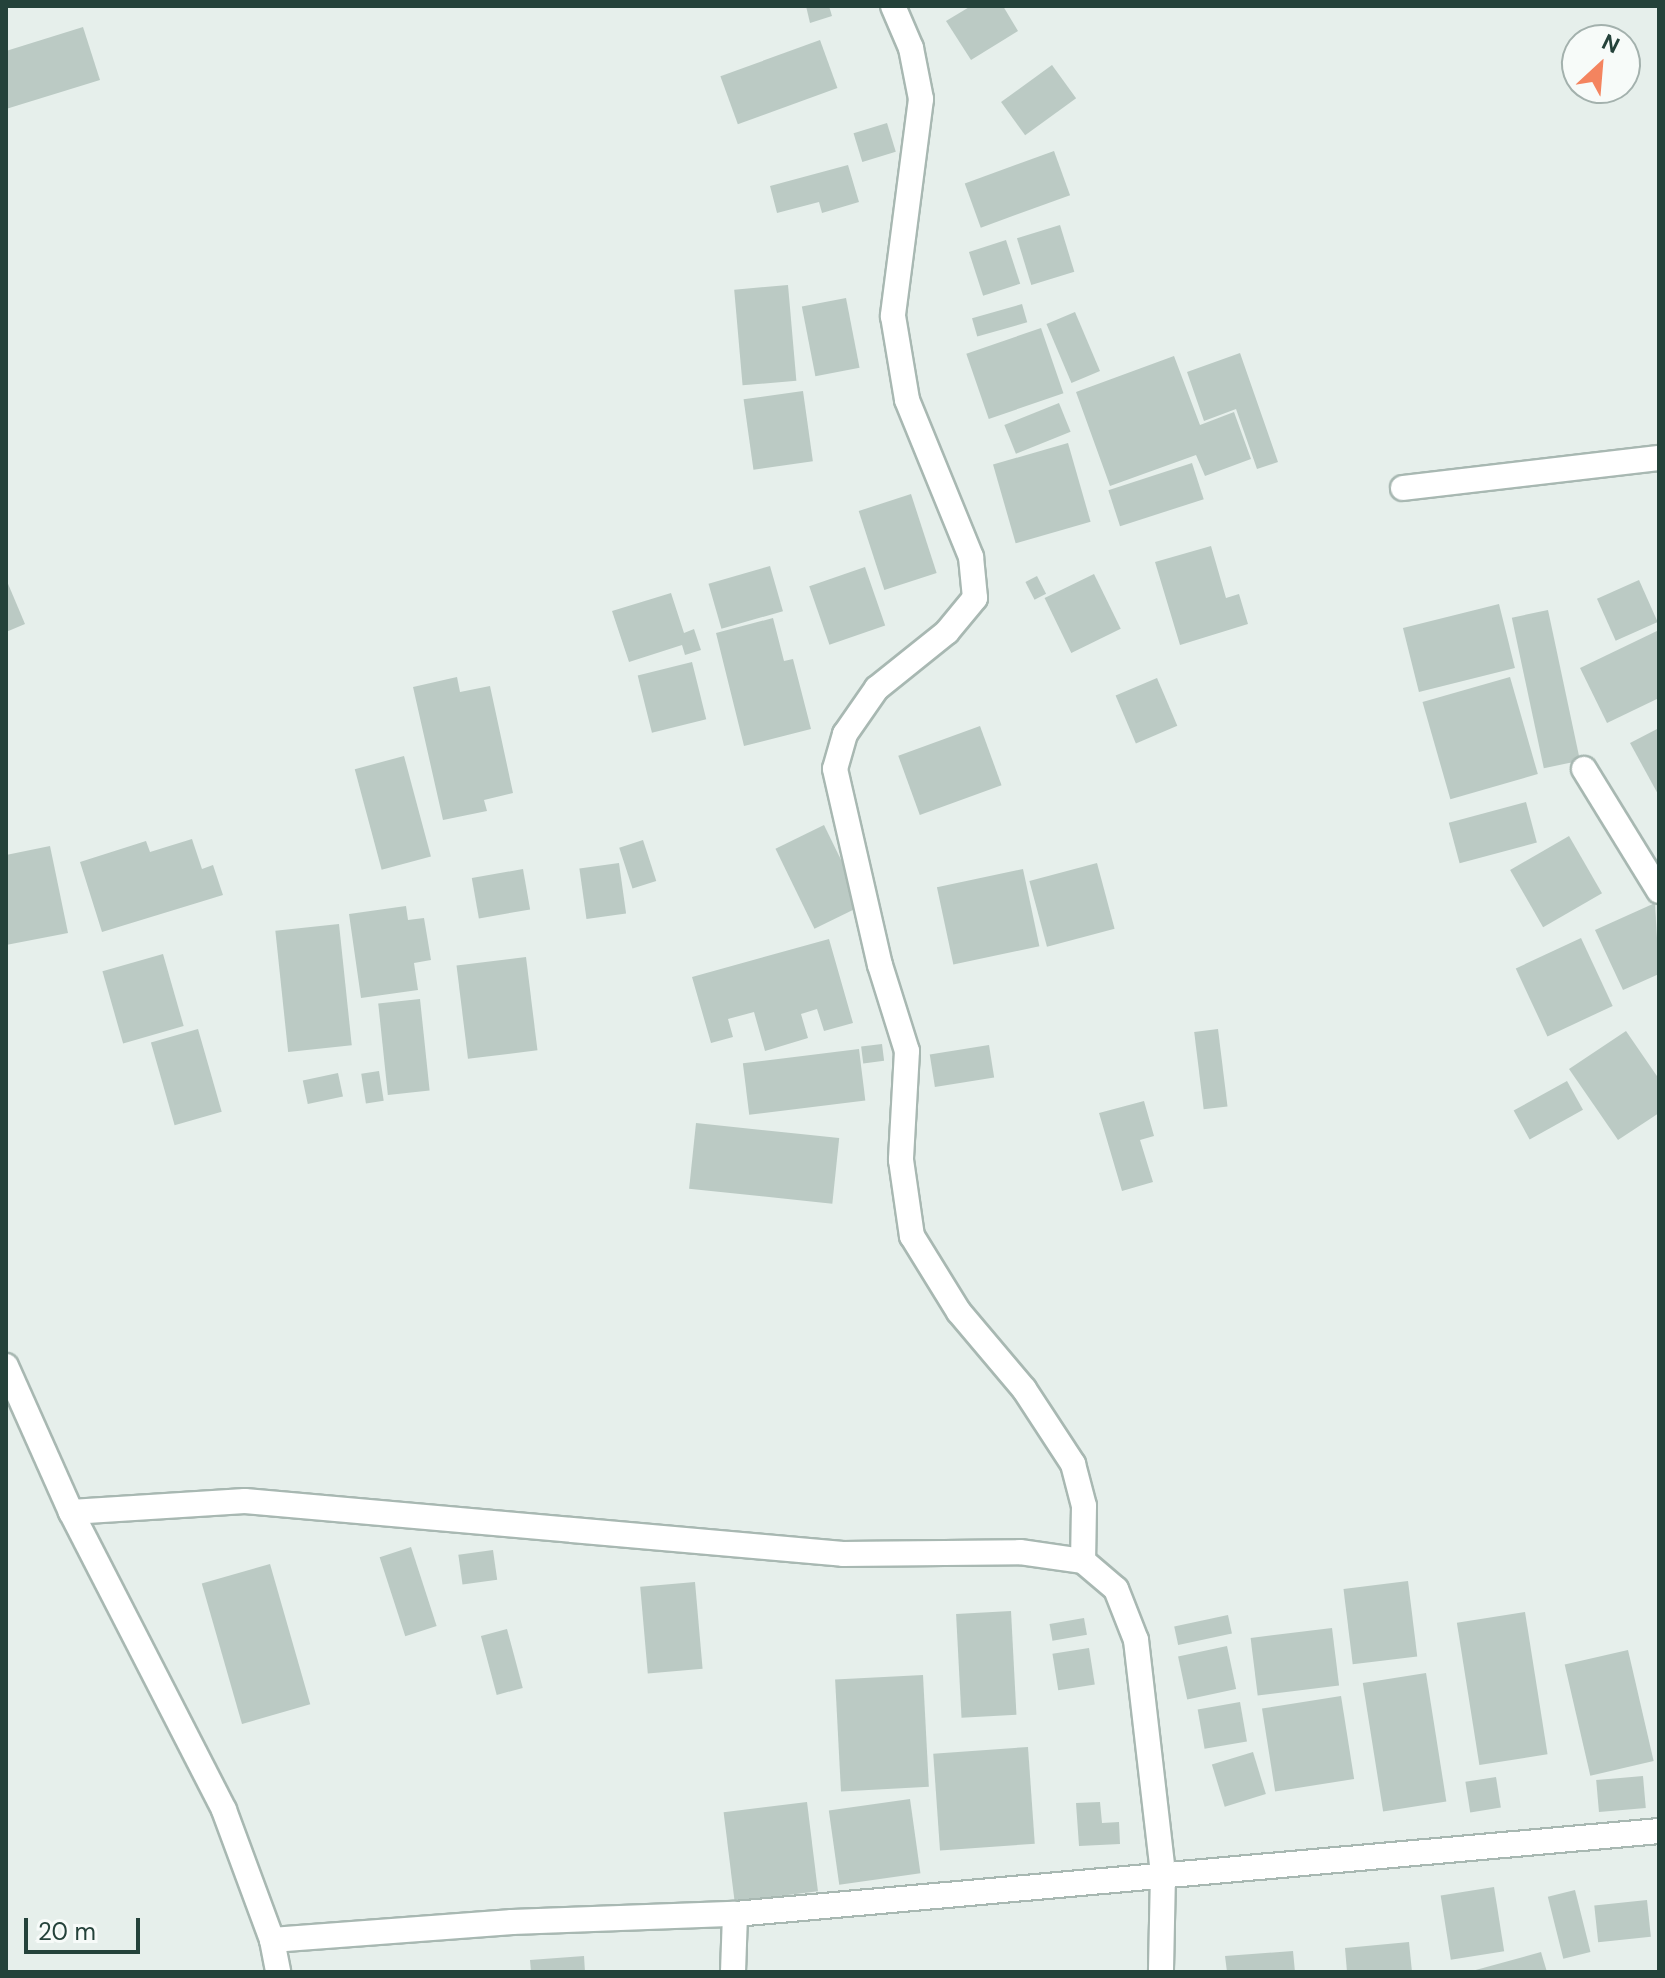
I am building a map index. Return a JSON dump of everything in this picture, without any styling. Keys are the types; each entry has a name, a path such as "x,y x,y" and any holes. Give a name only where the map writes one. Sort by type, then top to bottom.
{"street":[{"path":"893,6 911,48 921,99 893,316 907,400 971,557 975,598 947,632 877,688 845,734 835,769 880,965 907,1051 901,1160 912,1236 959,1312 1024,1389 1073,1464 1084,1506 1083,1561"},
{"path":"1403,488 1659,458"},
{"path":"1584,769 1659,891"},
{"path":"6,1366 71,1512 224,1810 272,1940 278,1972"},
{"path":"71,1512 245,1501 843,1554 1020,1552 1083,1561 1116,1589 1136,1640 1163,1874 1161,1972"},
{"path":"272,1940 512,1922 735,1914 1659,1831"},
{"path":"733,1972 735,1914"}],"building":[{"path":"806,6 829,6 832,16 810,23"},
{"path":"971,6 1003,6 1018,31 971,60 946,21"},
{"path":"83,27 100,80 6,109 6,51"},
{"path":"820,40 837,88 738,124 720,76"},
{"path":"1052,65 1076,98 1025,135 1001,102"},
{"path":"887,123 896,152 862,162 854,133"},
{"path":"1054,151 1070,195 981,228 965,183"},
{"path":"848,165 859,202 822,213 819,202 777,213 770,186"},
{"path":"1060,225 1074,272 1031,285 1017,238"},
{"path":"1006,240 1020,284 983,296 969,252"},
{"path":"788,285 796,381 743,385 734,290"},
{"path":"846,298 860,368 815,376 802,307"},
{"path":"1022,304 1027,322 977,337 972,318"},
{"path":"1075,312 1100,371 1071,383 1046,324"},
{"path":"1041,328 1063,393 989,419 966,354"},
{"path":"1240,353 1278,462 1257,469 1236,409 1204,421 1187,372"},
{"path":"1174,356 1200,425 1234,412 1251,459 1205,476 1196,455 1110,486 1076,392"},
{"path":"803,391 813,461 753,470 744,399"},
{"path":"1059,403 1071,432 1016,454 1004,425"},
{"path":"1068,443 1091,522 1016,543 993,464"},
{"path":"1192,463 1204,499 1120,526 1108,490"},
{"path":"911,494 937,573 884,590 859,511"},
{"path":"1211,546 1226,598 1239,594 1248,624 1180,645 1155,562"},
{"path":"770,566 783,611 721,629 708,584"},
{"path":"865,567 885,626 829,645 809,586"},
{"path":"1094,574 1121,629 1071,653 1045,598"},
{"path":"1037,576 1046,594 1034,600 1025,582"},
{"path":"6,579 25,624 6,632"},
{"path":"1639,580 1658,622 1616,641 1597,599"},
{"path":"671,593 684,633 694,629 701,650 685,655 682,645 629,662 612,611"},
{"path":"1499,604 1515,668 1419,692 1403,628"},
{"path":"1548,610 1580,761 1544,768 1512,618"},
{"path":"773,618 784,661 793,659 811,729 744,746 716,633"},
{"path":"1659,630 1659,698 1607,723 1580,668"},
{"path":"692,662 706,719 652,733 638,676"},
{"path":"457,677 460,692 490,686 513,793 484,800 487,811 443,820 413,687"},
{"path":"1510,677 1538,774 1450,799 1423,702"},
{"path":"1157,678 1177,726 1136,743 1116,696"},
{"path":"980,726 1002,785 920,815 898,756"},
{"path":"1659,728 1659,796 1630,743"},
{"path":"404,756 431,856 382,870 355,769"},
{"path":"1526,802 1537,843 1460,863 1449,823"},
{"path":"824,825 863,905 814,929 775,849"},
{"path":"1569,836 1602,893 1543,927 1510,870"},
{"path":"192,839 202,869 213,865 223,895 102,932 80,862 146,841 150,852"},
{"path":"643,840 656,881 633,889 619,848"},
{"path":"50,846 68,933 6,945 6,855"},
{"path":"619,863 626,914 586,919 579,869"},
{"path":"1097,863 1115,929 1047,947 1029,881"},
{"path":"523,869 530,909 479,918 472,878"},
{"path":"1023,869 1039,946 953,965 937,887"},
{"path":"1655,903 1659,974 1623,990 1595,930"},
{"path":"406,906 408,920 424,918 431,960 414,963 418,990 361,998 349,914"},
{"path":"339,924 352,1045 288,1052 275,931"},
{"path":"1581,938 1613,1006 1547,1036 1516,968"},
{"path":"829,939 853,1023 824,1031 817,1009 801,1014 808,1038 765,1051 754,1012 728,1019 733,1037 711,1043 692,977"},
{"path":"163,954 184,1026 123,1043 102,971"},
{"path":"526,957 537,1050 468,1059 457,966"},
{"path":"420,999 430,1090 388,1095 378,1003"},
{"path":"198,1029 222,1112 175,1125 151,1043"},
{"path":"1218,1029 1228,1106 1204,1109 1194,1032"},
{"path":"1626,1031 1659,1079 1659,1113 1618,1140 1569,1069"},
{"path":"882,1044 884,1061 863,1063 861,1047"},
{"path":"989,1045 994,1078 935,1087 930,1054"},
{"path":"859,1049 865,1101 749,1115 743,1063"},
{"path":"379,1071 384,1101 366,1103 361,1074"},
{"path":"338,1073 343,1096 308,1104 303,1080"},
{"path":"1567,1081 1583,1110 1530,1139 1514,1111"},
{"path":"1144,1101 1154,1136 1140,1140 1153,1182 1122,1191 1099,1113"},
{"path":"696,1123 839,1138 832,1204 689,1189"},
{"path":"411,1547 437,1626 405,1636 380,1557"},
{"path":"493,1550 497,1580 463,1585 458,1555"},
{"path":"270,1564 310,1704 242,1724 202,1584"},
{"path":"1408,1581 1417,1656 1353,1664 1343,1589"},
{"path":"695,1582 703,1669 648,1673 640,1587"},
{"path":"1011,1611 1016,1715 962,1718 956,1614"},
{"path":"1525,1612 1548,1754 1479,1765 1457,1623"},
{"path":"1228,1615 1232,1634 1178,1645 1174,1626"},
{"path":"1084,1618 1087,1635 1052,1641 1050,1624"},
{"path":"1332,1628 1339,1686 1258,1696 1251,1638"},
{"path":"507,1629 523,1688 497,1695 481,1636"},
{"path":"1227,1646 1236,1689 1187,1699 1178,1656"},
{"path":"1089,1648 1095,1685 1058,1690 1052,1654"},
{"path":"1628,1650 1654,1761 1590,1776 1565,1665"},
{"path":"1426,1673 1446,1801 1383,1811 1363,1683"},
{"path":"923,1675 929,1787 841,1791 835,1680"},
{"path":"1341,1696 1354,1779 1275,1791 1262,1709"},
{"path":"1240,1702 1247,1741 1205,1749 1198,1709"},
{"path":"1028,1747 1035,1844 940,1850 933,1754"},
{"path":"1253,1752 1266,1794 1225,1807 1212,1765"},
{"path":"1643,1776 1646,1808 1599,1812 1596,1780"},
{"path":"1496,1777 1501,1808 1470,1812 1465,1782"},
{"path":"910,1799 920,1873 839,1885 829,1810"},
{"path":"807,1802 818,1891 735,1902 724,1812"},
{"path":"1100,1802 1102,1823 1119,1822 1120,1844 1079,1846 1076,1803"},
{"path":"1494,1887 1504,1951 1451,1960 1441,1895"},
{"path":"1575,1890 1590,1952 1563,1959 1548,1897"},
{"path":"1647,1900 1651,1937 1598,1942 1594,1906"},
{"path":"1409,1942 1412,1972 1347,1972 1345,1948"},
{"path":"1293,1951 1295,1972 1227,1972 1225,1956"},
{"path":"1541,1952 1547,1972 1472,1972 1472,1971"},
{"path":"584,1956 585,1972 531,1972 530,1960"}]}
